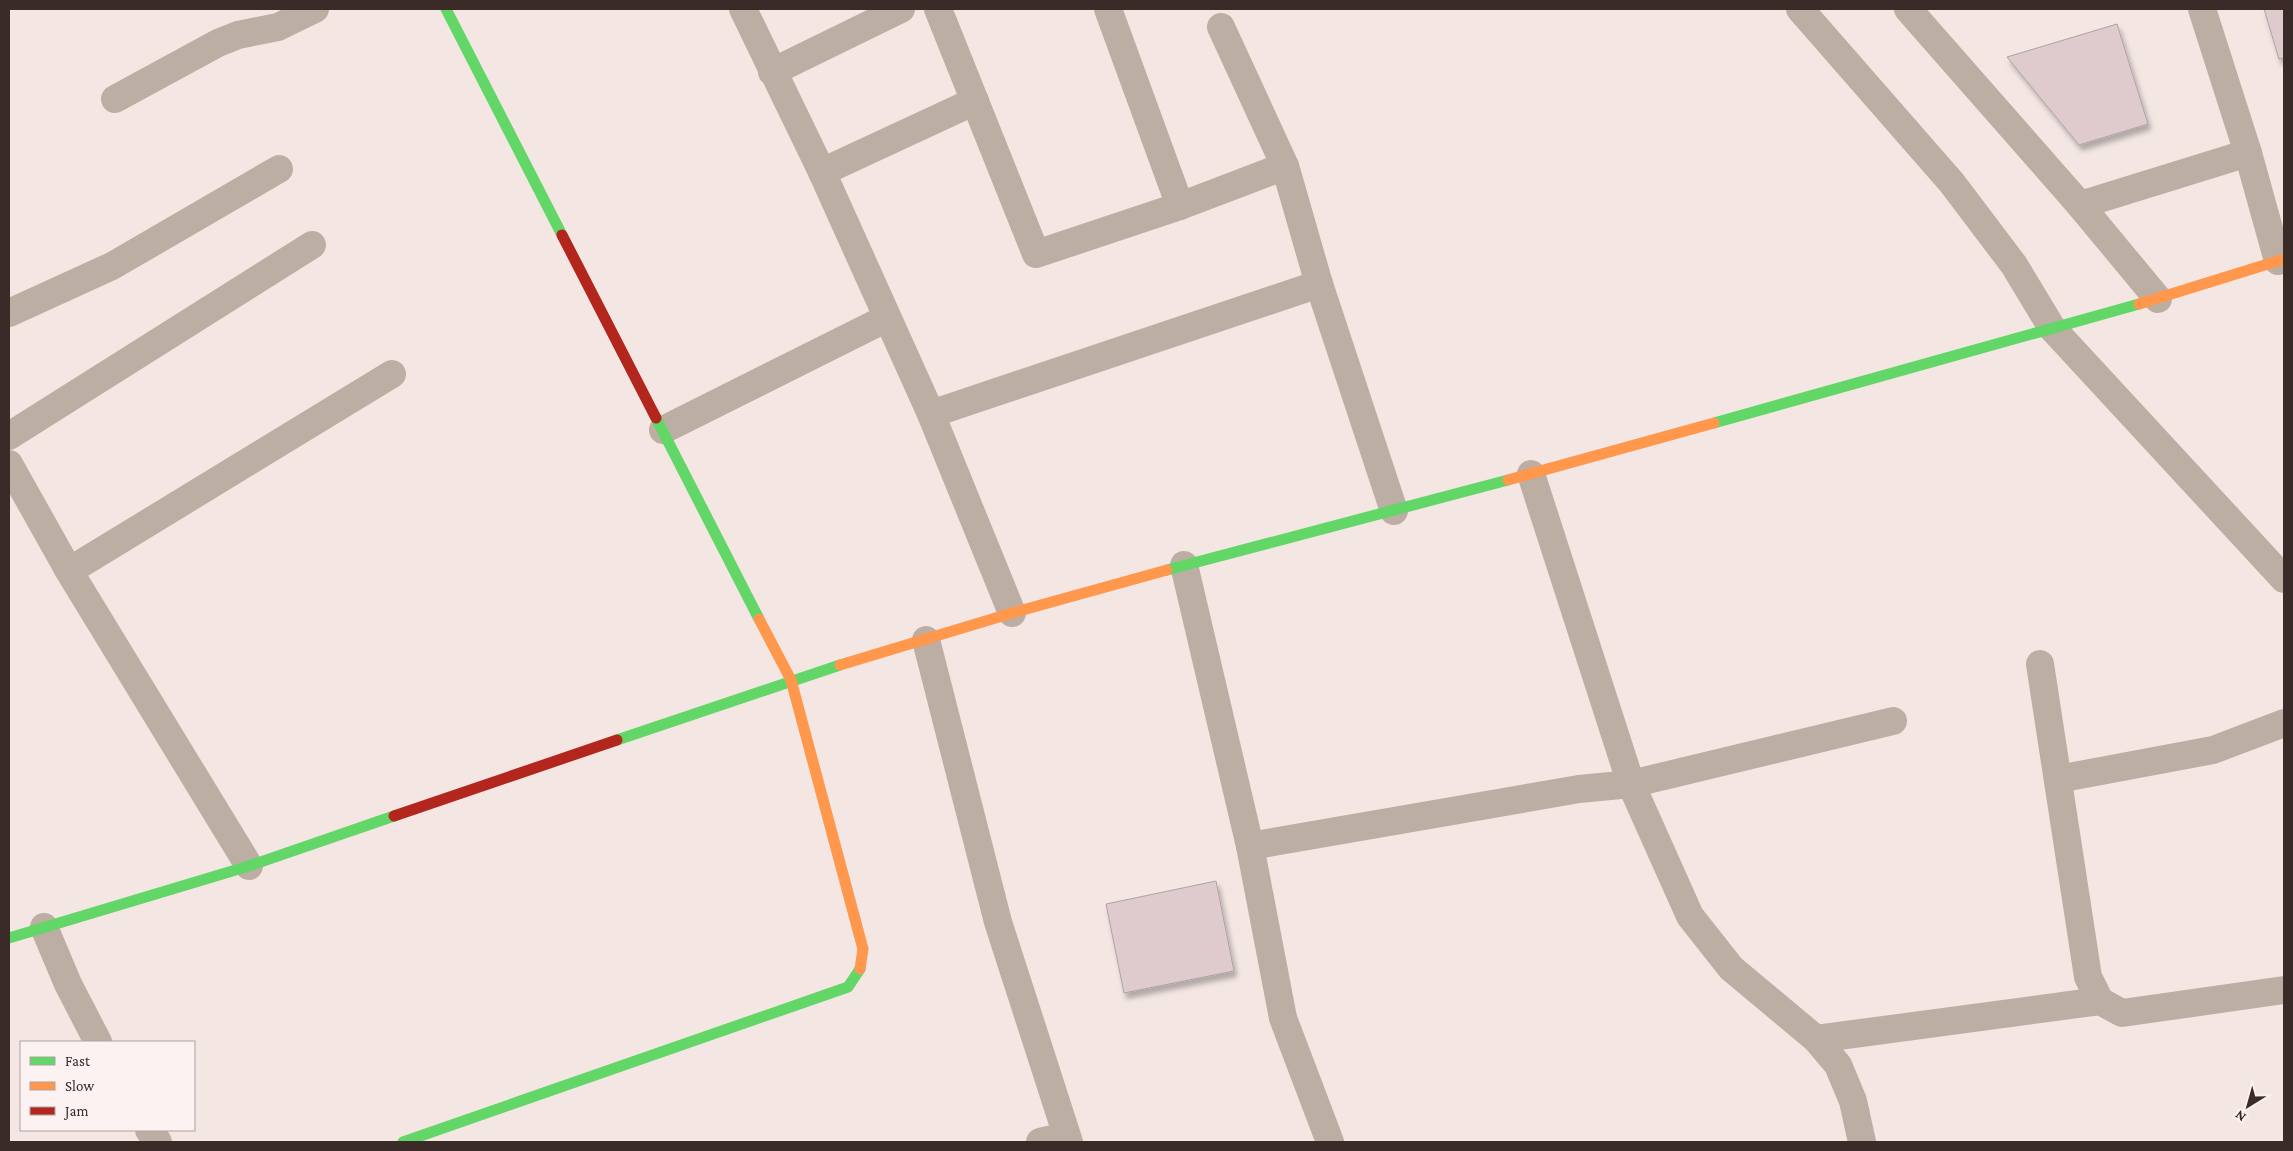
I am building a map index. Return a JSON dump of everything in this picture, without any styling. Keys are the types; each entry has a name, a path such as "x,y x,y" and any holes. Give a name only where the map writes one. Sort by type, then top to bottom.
{"main road":[{"path":"402,1142 848,987 860,972 863,949 791,680 446,9"},
{"path":"9,938 249,866 791,680 1012,613 1184,565 1531,474 2158,299 2281,260"}],"street":[{"path":"115,99 218,43 238,35 278,27 315,9"},
{"path":"743,9 822,172 931,414 1012,613"},
{"path":"772,72 901,9"},
{"path":"938,9 1036,254 1180,206 1285,166"},
{"path":"1108,9 1180,206"},
{"path":"1800,9 1952,183 2014,265 2052,328 2284,579"},
{"path":"1908,9 2080,205 2158,299"},
{"path":"2202,9 2281,260"},
{"path":"1221,27 1285,166 1319,284 1394,511"},
{"path":"822,172 975,101"},
{"path":"2080,205 2248,153"},
{"path":"9,313 112,266 280,170"},
{"path":"9,436 312,245"},
{"path":"931,414 1319,284"},
{"path":"663,430 887,318"},
{"path":"70,571 392,374"},
{"path":"9,464 70,571 249,866"},
{"path":"1531,474 1631,784 1690,916 1732,968 1816,1039 1838,1065 1853,1101 1862,1142"},
{"path":"1184,565 1250,846 1283,1018 1330,1142"},
{"path":"926,640 998,922 1067,1139 1040,1142"},
{"path":"2040,664 2088,977 2100,1001 2122,1013 2284,990"},
{"path":"1250,846 1580,789 1631,784 1893,721"},
{"path":"2058,779 2213,750 2284,723"},
{"path":"44,926 68,984 97,1041"},
{"path":"1816,1039 2100,1001"},
{"path":"150,1131 158,1142"}],"building":[{"path":"2264,9 2284,9 2284,58 2279,59"},
{"path":"2117,24 2148,124 2079,145 2007,57"},
{"path":"1216,881 1234,971 1124,993 1106,904"}],"traffic: fast":[{"path":"446,9 562,235"},
{"path":"1714,423 2139,304"},
{"path":"656,418 759,619"},
{"path":"1167,570 1508,480"},
{"path":"617,740 840,665"},
{"path":"9,938 249,866 394,816"},
{"path":"403,1142 848,987 860,969"}],"traffic: slow":[{"path":"2139,304 2284,259"},
{"path":"1508,480 1714,423"},
{"path":"840,665 1012,613 1167,570"},
{"path":"759,619 791,680 863,949 860,969"}],"traffic: jam":[{"path":"562,235 656,418"},
{"path":"394,816 617,740"}]}
